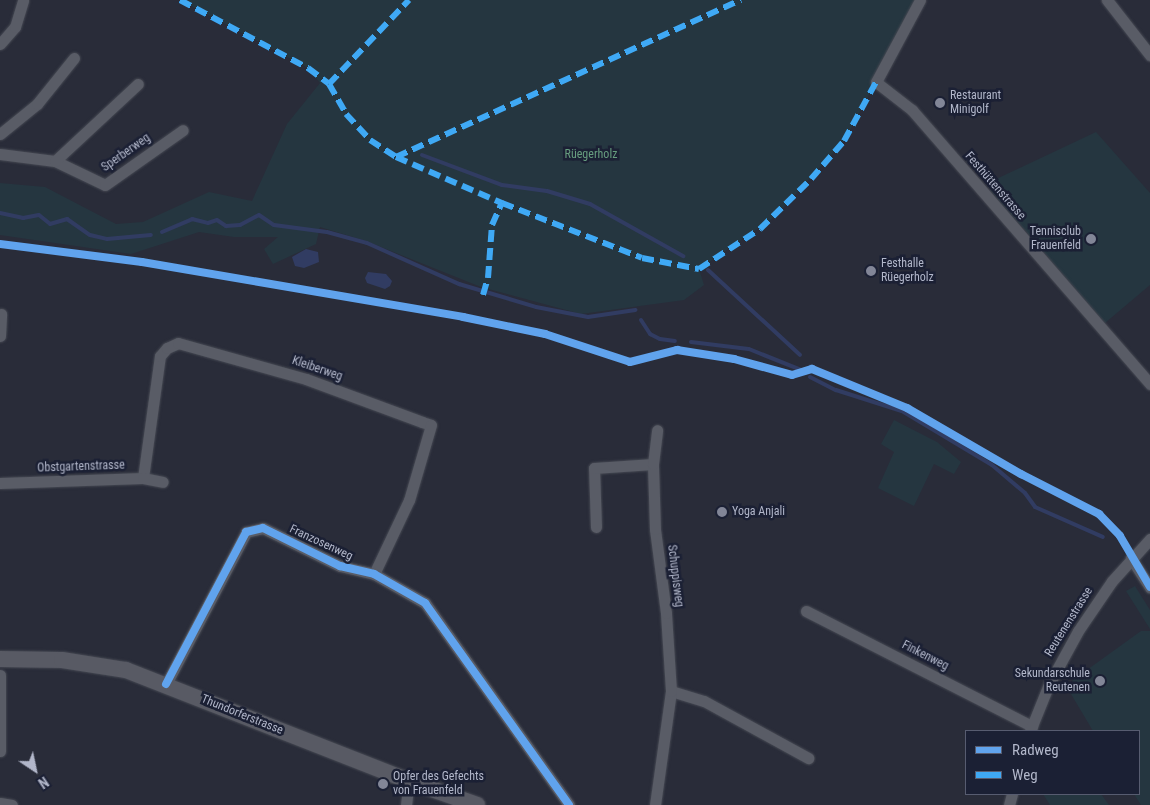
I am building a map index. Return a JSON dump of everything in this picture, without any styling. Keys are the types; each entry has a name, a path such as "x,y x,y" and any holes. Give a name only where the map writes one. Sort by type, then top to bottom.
{"street":[{"path":"0,44 16,27 23,0"},
{"name":"Festhüttenstrasse","path":"920,0 876,82 912,110 1150,384"},
{"path":"1107,0 1150,55"},
{"path":"0,134 37,104 74,58"},
{"path":"55,161 138,84"},
{"name":"Sperberweg","path":"0,154 55,161 104,185 183,130"},
{"path":"0,336 1,314"},
{"name":"Kleiberweg","path":"143,478 160,356 167,348 178,343 306,379 431,425 409,500 374,574"},
{"name":"Schuppisweg","path":"655,805 671,691 666,613 655,529 653,464 657,430"},
{"path":"596,527 594,468 653,464"},
{"name":"Obstgartenstrasse","path":"0,483 143,478 163,482"},
{"name":"Franzosenweg","path":"166,684 246,532 263,528 340,566 374,574 417,598 437,616 569,805"},
{"name":"Reutenenstrasse","path":"1031,728 1049,684 1078,631 1131,558 1150,539"},
{"path":"1131,558 1150,587"},
{"name":"Finkenweg","path":"806,611 1031,728"},
{"name":"Thundorferstrasse","path":"0,659 86,662 166,684 409,782 477,805"},
{"path":"0,675 0,751"},
{"path":"671,691 704,701 808,758"},
{"path":"406,805 409,782"},
{"path":"0,803 12,805"}],"green space":[{"name":"Rüegerholz","path":"180,0 920,0 844,141 776,216 699,269 704,285 684,300 581,314 481,287 366,241 320,227 316,244 273,264 264,249 278,237 234,237 199,232 131,254 0,235 0,183 45,187 116,224 143,222 209,192 252,201 287,124 320,83 308,68"},
{"name":"Tennisclub Frauenfeld","path":"1096,132 1150,193 1150,285 1105,323 990,190 992,181"},
{"path":"894,420 937,442 961,462 954,474 934,464 914,506 878,488 894,452 881,444"},
{"path":"1135,586 1150,610 1150,629 1126,591"},
{"path":"1141,631 1150,631 1150,805 1141,805 1135,795 1140,795 1140,730 1092,730 1068,689 1073,680"},
{"path":"1044,795 1102,795 1109,805 1050,805"}],"water":[{"path":"306,249 318,252 319,262 304,268 295,266 292,257"},
{"path":"368,272 386,274 392,281 390,286 385,289 367,283 365,278"}],"waterway":[{"path":"422,155 502,185 547,191 590,204 683,256"},
{"path":"0,213 23,218 39,215 50,224 67,219 90,235 107,239 151,235"},
{"path":"162,232 192,219 208,223 217,220 226,226 240,225 259,215 274,225 327,232 367,243 459,284 536,307 588,317 635,310"},
{"path":"708,270 800,355"},
{"path":"641,320 650,334 660,339 675,341"},
{"path":"691,342 749,349 801,370"},
{"path":"810,377 836,390 902,411 992,465 1025,493 1035,507 1103,537"}],"marked path":[{"path":"180,0 308,68 329,84 346,114 370,140 396,157 502,203 642,258 699,269 760,229 811,179 844,141 876,82"},
{"path":"329,84 409,0"},
{"path":"396,157 741,0"},
{"path":"483,295 488,278 492,225 502,203"}],"cycle path":[{"path":"0,244 142,262 463,317 545,334 630,362 677,350 734,359 792,375 812,369 907,408 1021,474 1099,514 1120,536 1150,587"},
{"path":"166,684 246,532 263,528 340,566 374,574 425,603 569,805"}],"place":[{"name":"Restaurant Minigolf","path":"940,103"},
{"name":"Tennisclub Frauenfeld","path":"1091,239"},
{"name":"Festhalle Rüegerholz","path":"871,271"},
{"name":"Yoga Anjali","path":"722,512"},
{"name":"Sekundarschule Reutenen","path":"1100,681"},
{"name":"Opfer des Gefechts von Frauenfeld","path":"383,784"}]}
